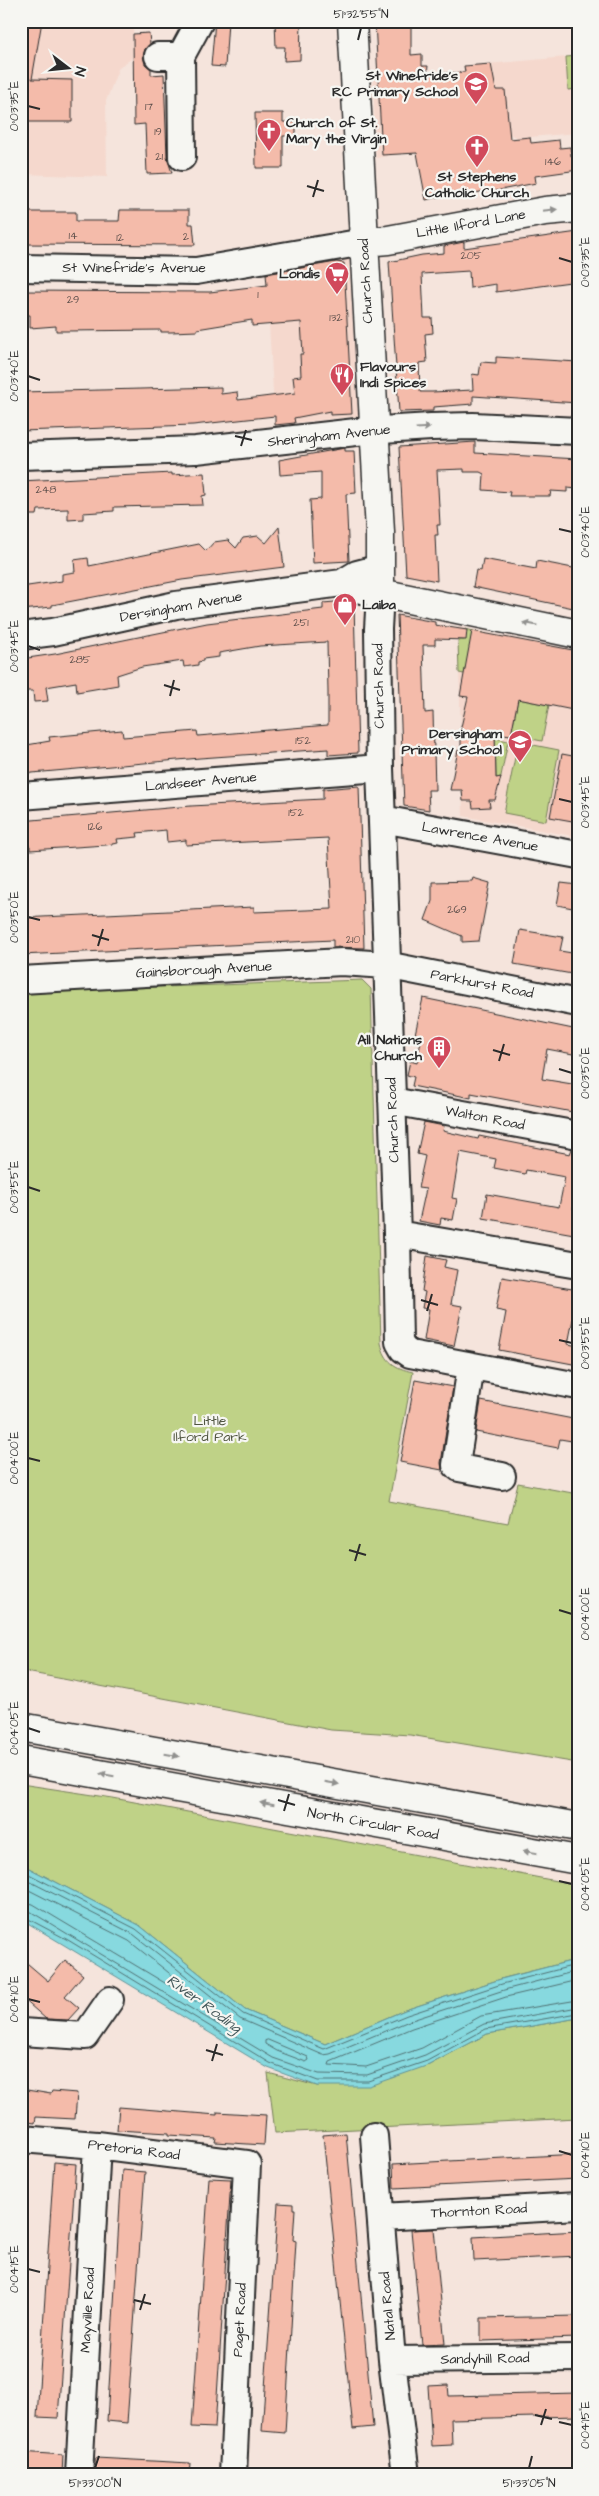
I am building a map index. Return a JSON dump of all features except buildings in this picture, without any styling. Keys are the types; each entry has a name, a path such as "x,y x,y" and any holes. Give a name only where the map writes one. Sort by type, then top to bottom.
{"main road":[{"name":"Church Road","path":"352,21 375,430 380,581"},
{"name":"Little Ilford Lane","path":"364,242 388,240 544,211 578,208"},
{"name":"Dersingham Avenue","path":"380,581 578,634"},
{"path":"21,1727 578,1827"},
{"name":"North Circular Road","path":"21,1760 578,1860"}],"street":[{"path":"182,157 169,56 200,21"},
{"name":"St Winefride's Avenue","path":"21,268 196,271 364,242"},
{"name":"Sheringham Avenue","path":"21,456 196,450 375,430 473,426 578,431"},
{"name":"Dersingham Avenue","path":"21,636 53,632 176,605 342,583 357,574 380,581"},
{"name":"Church Road","path":"380,581 378,629 380,768 397,1234 399,1342 403,1349 410,1354 471,1366"},
{"name":"Landseer Avenue","path":"21,796 380,768"},
{"name":"Lawrence Avenue","path":"382,819 578,855"},
{"name":"Gainsborough Avenue","path":"21,980 342,962 386,965"},
{"name":"Parkhurst Road","path":"386,965 578,1003"},
{"name":"Walton Road","path":"392,1101 578,1135"},
{"path":"397,1234 578,1265"},
{"path":"502,1476 456,1466 471,1366 578,1386"},
{"path":"21,2032 85,2036 110,2000"},
{"name":"Natal Road","path":"374,2136 392,2360 406,2475"},
{"name":"Pretoria Road","path":"21,2139 97,2145 247,2164"},
{"name":"Mayville Road","path":"79,2475 97,2145"},
{"name":"Paget Road","path":"232,2475 247,2164"},
{"name":"Thornton Road","path":"381,2217 578,2206"},
{"name":"Sandyhill Road","path":"392,2360 578,2358"}],"shaded area":[{"path":"21,21 133,21 134,57 119,67 106,101 107,177 21,174"},
{"name":"St Winefride's RC Primary School","path":"578,56 578,133 517,138 512,135 376,158 373,78 464,72 464,66"},
{"path":"349,258 358,416 275,425 266,273"},
{"name":"Dersingham Primary School","path":"458,627 578,651 578,837 463,816"}],"green space":[{"path":"578,56 578,89 568,90 566,57"},
{"path":"465,629 487,634 486,641 464,674 459,673 458,640 464,640"},
{"path":"518,699 549,705 542,741 511,735"},
{"path":"495,738 508,741 500,781 499,778 496,778"},
{"path":"518,742 559,750 546,821 504,813"},
{"name":"Little Ilford Park","path":"362,980 371,989 381,1343 385,1355 392,1363 413,1372 389,1501 508,1523 518,1483 578,1494 578,1763 410,1735 331,1730 21,1671 21,992"},
{"path":"21,1784 113,1798 578,1885 578,1920 575,1920 578,1921 578,1962 567,1962 504,1978 405,2010 325,2044 245,2010 139,1925 21,1864"},
{"path":"578,2018 578,2118 275,2133 268,2073 317,2086 429,2065 487,2034"}],"water":[{"name":"River Roding","path":"21,1864 139,1925 245,2010 325,2044 405,2010 501,1979 567,1962 578,1962 578,2018 487,2034 429,2065 369,2086 317,2086 268,2068 21,1919"}],"place":[{"name":"St Winefride's RC Primary School","path":"476,105"},
{"name":"Church of St. Mary the Virgin","path":"269,152"},
{"name":"St Stephens Catholic Church","path":"477,168"},
{"name":"Londis","path":"337,295"},
{"name":"Flavours Indi Spices","path":"342,396"},
{"name":"Laiba","path":"345,626"},
{"name":"Dersingham Primary School","path":"520,763"},
{"name":"All Nations Church","path":"439,1069"}]}
